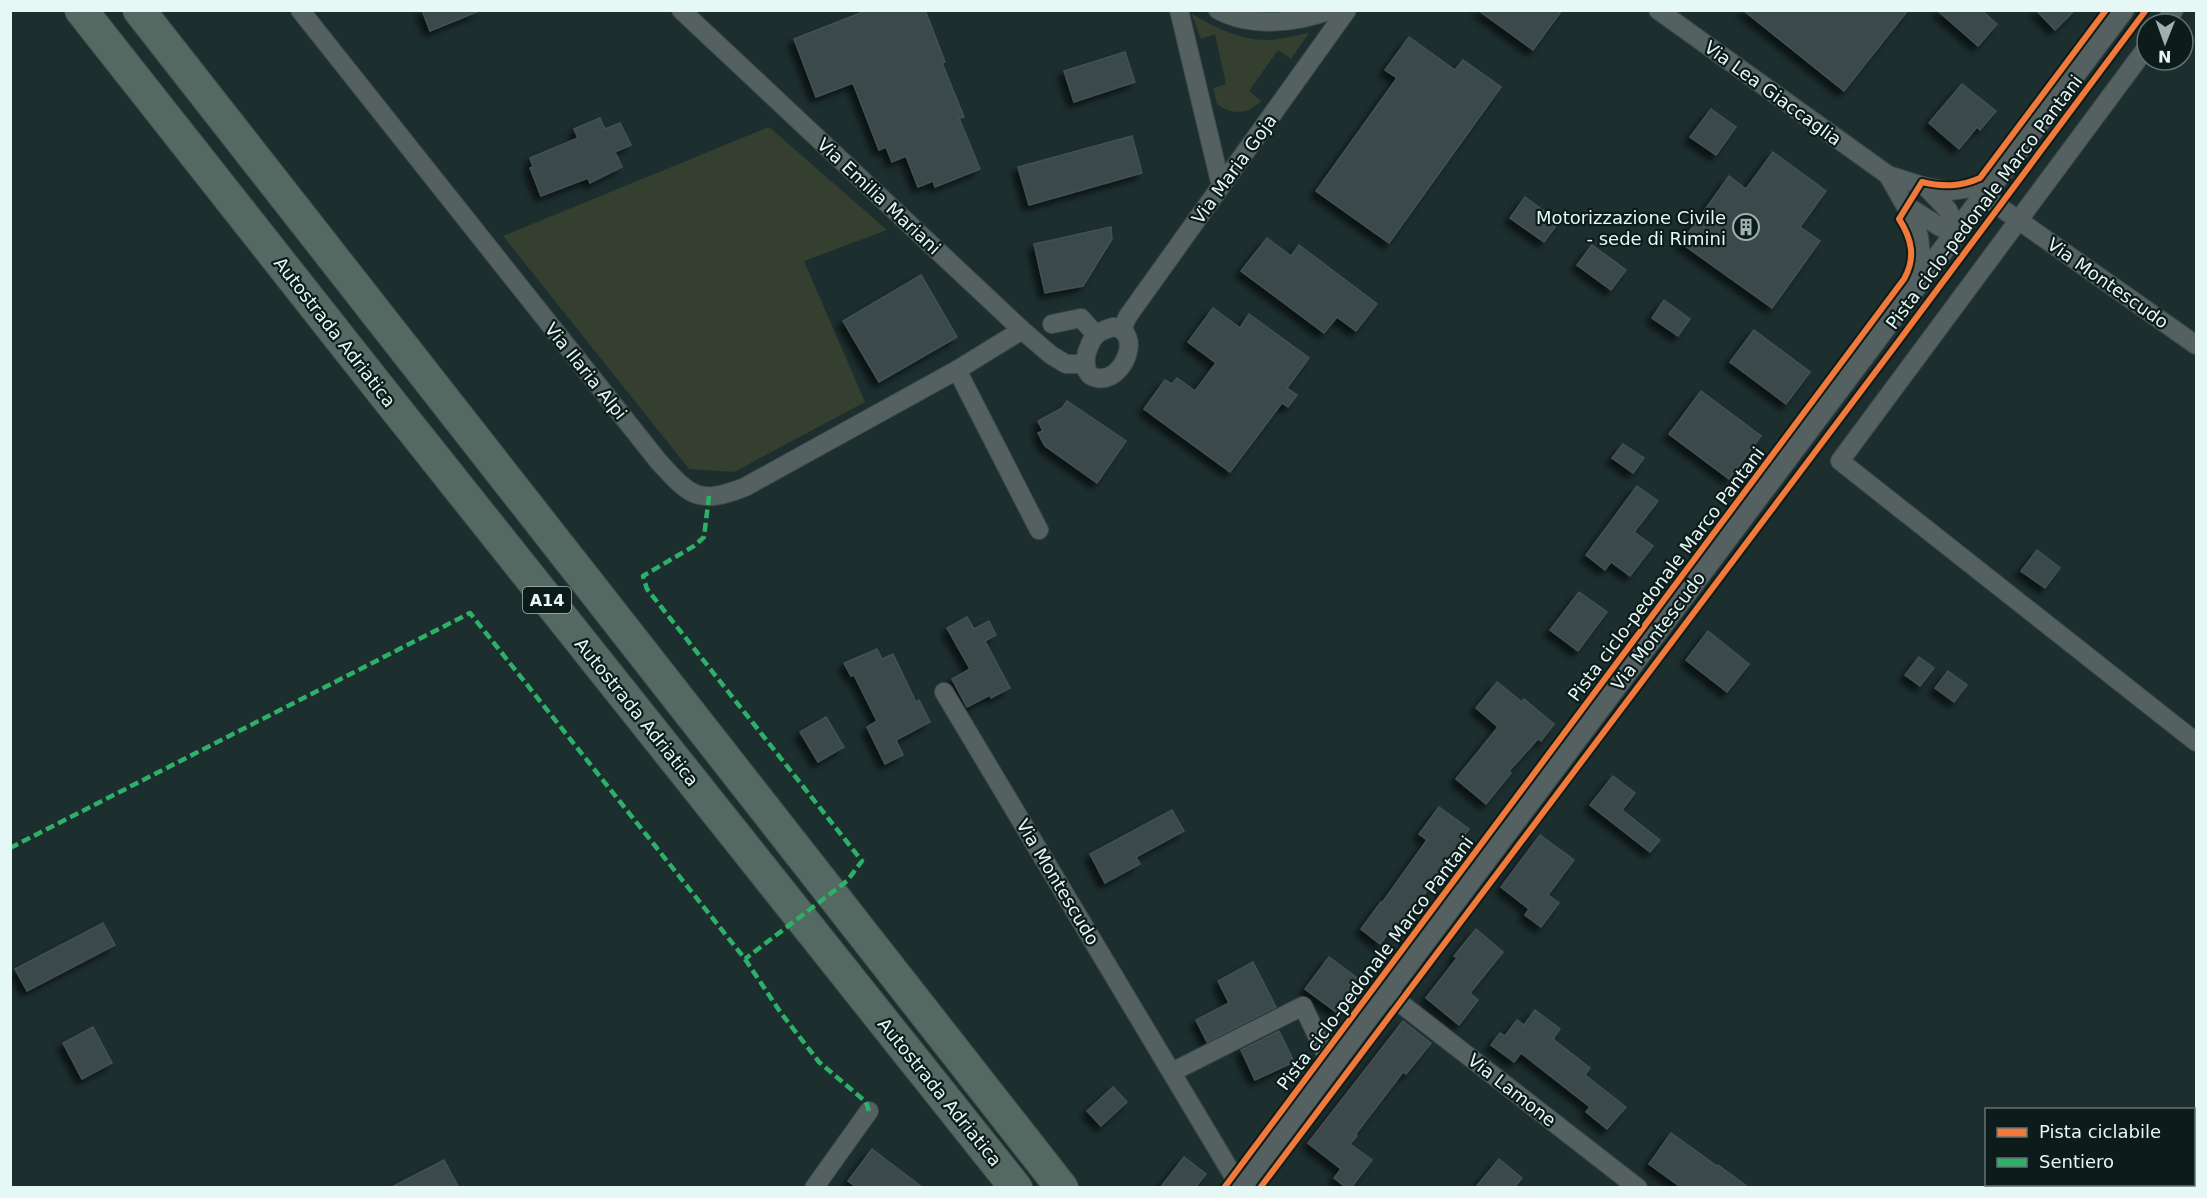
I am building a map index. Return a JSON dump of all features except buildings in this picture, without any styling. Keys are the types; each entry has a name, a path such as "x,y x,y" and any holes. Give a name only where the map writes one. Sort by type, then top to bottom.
{"highway":[{"name":"Autostrada Adriatica","path":"81,10 1016,1188"},
{"name":"Autostrada Adriatica","path":"139,10 1062,1188"}],"street":[{"name":"Via Ilaria Alpi","path":"300,10 659,462 679,484 699,496 720,497 746,487 957,370 1022,330"},
{"name":"Via Emilia Mariani","path":"681,10 1022,330 1051,355 1066,364 1086,364"},
{"path":"1179,10 1221,186"},
{"path":"1218,10 1251,20 1275,22 1308,17 1331,10"},
{"name":"Via Maria Goja","path":"1122,329 1128,316 1347,10"},
{"name":"Via Lea Giaccaglia","path":"1658,10 1888,175 1926,187 1988,191"},
{"name":"Via Montescudo","path":"944,692 1240,1187 2123,10"},
{"path":"2135,63 1840,461 2196,742"},
{"name":"Via Lea Giaccaglia","path":"1888,175 1907,206 1919,237 1923,277"},
{"name":"Via Lea Giaccaglia","path":"1926,187 1948,210 1957,232"},
{"name":"Via Montescudo","path":"1988,191 2019,220 2196,345"},
{"name":"Via Lea Giaccaglia","path":"1907,206 1940,227 1957,232"},
{"path":"1052,324 1082,318 1096,335"},
{"path":"1113,327 1122,329 1127,334 1129,342 1128,353 1118,371 1108,378 1092,377 1086,364 1086,354 1090,343 1096,335 1113,327"},
{"path":"957,370 1039,530"},
{"name":"Via Lamone","path":"1388,990 1400,1003 1638,1188"},
{"path":"1172,1072 1303,1006 1331,1065"},
{"path":"814,1188 869,1111"}],"green space":[{"path":"1191,13 1218,28 1247,38 1272,40 1309,33 1291,59 1278,50 1249,91 1261,101 1250,109 1234,112 1217,104 1213,88 1226,84 1215,34 1201,39"},
{"path":"769,127 887,230 804,261 865,402 734,472 689,469 503,236"}],"marked path":[{"path":"709,496 704,537 694,546 643,576 647,589 862,861 847,881 745,959"},
{"path":"10,848 470,613 745,959 781,1013 819,1062 866,1102 869,1111"}],"cycle path":[{"name":"Pista ciclo-pedonale Marco Pantani","path":"1224,1188 1904,279 1910,264 1911,249 1907,234 1899,219 1922,182 1951,185 1980,178 2106,10"},
{"name":"Pista ciclo-pedonale Marco Pantani","path":"1260,1188 2146,10"}],"place":[{"name":"Motorizzazione Civile - sede di Rimini","path":"1746,227"}]}
